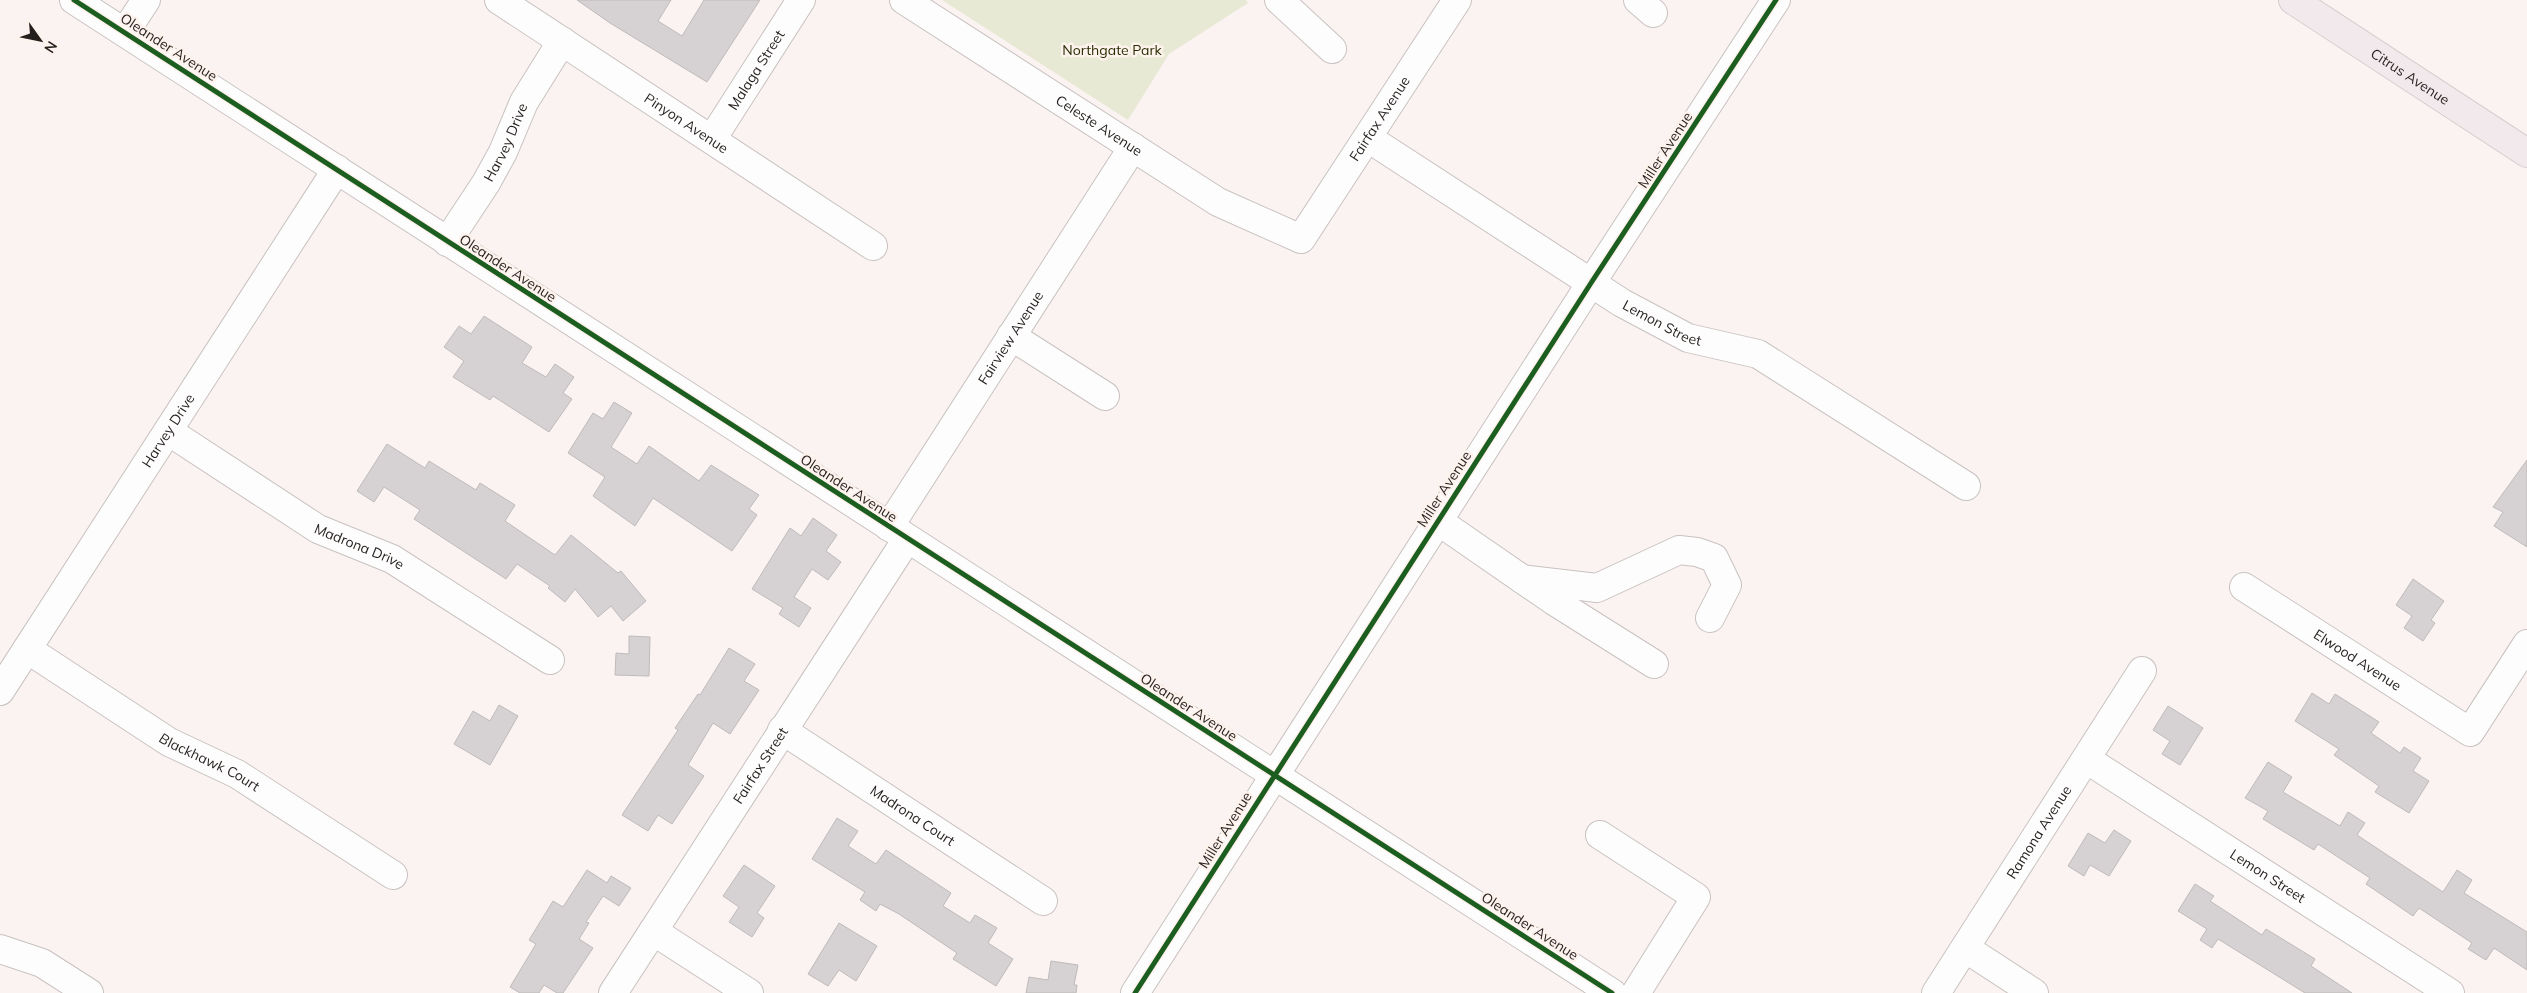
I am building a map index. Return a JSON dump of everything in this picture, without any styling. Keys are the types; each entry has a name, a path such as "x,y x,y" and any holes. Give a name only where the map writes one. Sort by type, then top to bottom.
{"main road":[{"name":"Citrus Avenue","path":"2293,0 2527,152"}],"street":[{"name":"Oleander Avenue","path":"74,0 1612,993"},
{"path":"126,32 146,0"},
{"name":"Pinyon Avenue","path":"499,0 874,246"},
{"name":"Malaga Street","path":"712,139 801,0"},
{"name":"Celeste Avenue","path":"904,0 1218,202 1301,239"},
{"path":"1279,0 1332,49"},
{"name":"Fairfax Avenue","path":"1301,239 1457,0"},
{"name":"Miller Avenue","path":"1135,993 1273,775 1776,0"},
{"name":"Harvey Drive","path":"447,242 486,183 503,152 524,102 562,40"},
{"name":"Lemon Street","path":"1368,138 1622,303 1688,338 1758,354 1966,486"},
{"name":"Fairview Avenue","path":"898,533 1011,336 1133,147"},
{"name":"Harvey Drive","path":"0,691 337,169"},
{"path":"1011,336 1105,396"},
{"name":"Madrona Drive","path":"168,431 318,529 392,559 550,660"},
{"path":"1438,521 1522,580 1654,664"},
{"name":"Fairfax Street","path":"613,993 782,730 898,533"},
{"path":"1522,580 1597,588 1679,550 1697,552 1714,558 1727,585 1710,618"},
{"name":"Elwood Avenue","path":"2244,587 2470,732 2527,644"},
{"name":"Blackhawk Court","path":"27,649 169,742 237,774 393,875"},
{"name":"Ramona Avenue","path":"1936,993 2142,671"},
{"name":"Madrona Court","path":"782,730 1043,901"},
{"name":"Lemon Street","path":"2086,759 2450,993"},
{"path":"1600,835 1696,897 1636,993"},
{"path":"653,931 748,993"},
{"path":"1964,948 2034,993"},
{"path":"0,949 42,963 89,993"}],"green space":[{"name":"Northgate Park","path":"942,0 1246,0 1248,3 1169,54 1128,120"}],"building":[{"path":"577,0 671,0 658,21 682,36 704,0 760,0 707,82 610,23"},
{"path":"484,316 532,347 522,363 546,377 555,364 574,377 563,393 572,399 549,432 493,396 490,400 453,377 464,361 444,347 459,326 471,334"},
{"path":"614,402 632,413 611,447 637,464 649,446 699,481 711,465 759,495 749,509 757,515 732,551 653,498 635,526 593,496 605,477 568,453 593,413 603,419"},
{"path":"387,444 425,468 429,461 476,490 480,483 515,505 505,521 555,555 571,535 618,573 621,571 646,601 623,621 611,606 598,617 575,589 565,602 548,588 550,586 517,564 506,579 414,519 420,510 384,487 374,502 357,491"},
{"path":"2527,460 2527,547 2494,526 2503,512 2493,507"},
{"path":"813,518 837,535 826,551 841,562 828,580 812,569 794,597 811,608 799,627 779,614 783,608 752,589 790,528 801,536"},
{"path":"2413,579 2444,601 2431,620 2435,623 2423,641 2404,628 2412,616 2396,605"},
{"path":"629,636 650,637 649,676 615,675 616,653 629,654"},
{"path":"729,648 755,664 744,681 759,690 730,734 713,723 688,765 704,776 672,824 658,815 648,831 622,815 678,730 675,728 698,694 700,695"},
{"path":"2312,693 2329,704 2335,694 2379,722 2371,733 2400,753 2404,747 2421,758 2413,771 2429,781 2409,813 2375,792 2379,786 2334,755 2339,749 2295,721"},
{"path":"499,705 518,716 490,765 454,744 473,711 490,721"},
{"path":"2168,706 2203,728 2180,765 2162,754 2170,741 2153,730"},
{"path":"2268,762 2292,777 2283,792 2340,826 2348,812 2365,823 2357,835 2443,892 2457,870 2472,880 2464,893 2527,932 2527,970 2494,948 2486,960 2468,949 2472,943 2419,908 2413,916 2366,884 2370,878 2318,844 2314,850 2263,819 2268,811 2245,798"},
{"path":"837,818 858,831 848,846 876,864 886,850 951,893 943,906 970,923 975,915 997,928 988,943 1013,959 996,986 953,959 957,953 899,914 880,904 876,911 860,900 865,892 812,859"},
{"path":"2114,830 2131,841 2109,876 2090,865 2084,876 2068,866 2088,833 2105,843"},
{"path":"744,865 775,886 757,913 764,918 752,937 729,922 739,907 723,896"},
{"path":"587,870 607,883 611,876 631,888 619,906 603,896 586,922 589,923 579,939 593,948 563,993 557,993 544,985 539,993 520,993 510,987 536,944 529,940 553,901 563,907"},
{"path":"2195,884 2214,896 2210,901 2262,935 2266,929 2315,959 2311,966 2352,993 2305,993 2218,939 2212,948 2200,940 2207,929 2178,911"},
{"path":"839,923 877,946 856,981 839,970 828,986 808,974"},
{"path":"1051,961 1078,965 1074,985 1077,985 1076,993 1026,993 1029,977 1048,980"}],"cycle path":[{"path":"74,0 1612,993"},
{"path":"1135,993 1591,283 1776,0"}]}
